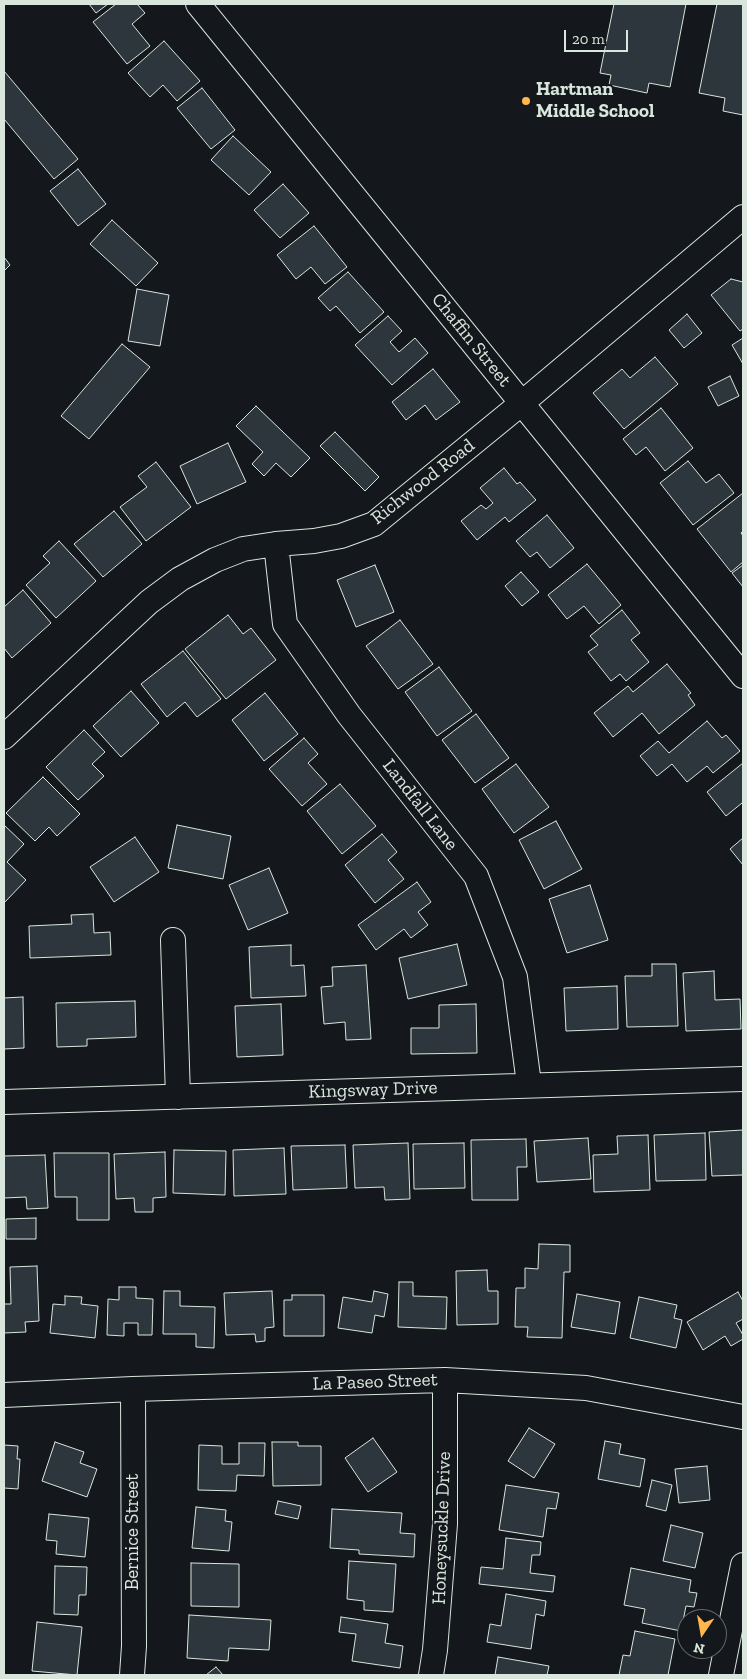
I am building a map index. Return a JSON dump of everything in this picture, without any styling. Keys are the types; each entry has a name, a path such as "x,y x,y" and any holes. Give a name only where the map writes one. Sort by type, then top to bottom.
{"street":[{"name":"Chaffin Street","path":"198,4 743,676"},
{"name":"Richwood Road","path":"4,737 149,602 180,579 215,560 243,549 341,536 374,524 522,403 743,216"},
{"name":"Landfall Lane","path":"276,544 286,624 349,715 476,876 515,978 529,1084"},
{"path":"173,940 178,1098"},
{"name":"Kingsway Drive","path":"4,1102 178,1098 529,1084 743,1078"},
{"name":"La Paseo Street","path":"4,1395 133,1388 445,1380 586,1388 743,1417"},
{"name":"Honeysuckle Drive","path":"431,1675 436,1650 445,1524 445,1380"},
{"name":"Bernice Street","path":"132,1675 134,1646 133,1388"},
{"path":"721,1675 743,1566"}],"building":[{"path":"89,4 108,4 96,13"},
{"path":"116,4 137,4 145,13 132,24 150,46 127,64 93,22"},
{"path":"614,4 686,4 670,87 649,83 647,93 609,85 611,75 600,73"},
{"path":"717,4 743,4 743,115 723,111 725,98 699,93"},
{"path":"164,41 200,81 177,101 163,85 150,97 128,73"},
{"path":"4,71 78,159 54,179 4,119"},
{"path":"202,88 235,130 211,149 177,108"},
{"path":"233,136 271,172 249,195 211,160"},
{"path":"78,169 106,204 78,226 50,191"},
{"path":"283,184 309,213 280,238 254,210"},
{"path":"112,220 158,263 136,286 90,244"},
{"path":"314,226 347,267 325,284 311,267 296,279 277,255"},
{"path":"4,257 10,265 4,271"},
{"path":"348,272 384,312 360,333 336,306 330,311 318,298"},
{"path":"731,279 743,282 743,329 740,331 711,295"},
{"path":"137,289 169,295 160,346 128,341"},
{"path":"687,314 702,333 684,348 669,330"},
{"path":"388,316 402,331 390,342 399,352 415,338 428,353 392,385 355,345"},
{"path":"743,338 743,364 732,345"},
{"path":"122,344 150,367 89,439 61,416"},
{"path":"655,357 678,384 624,429 593,393 622,369 630,378"},
{"path":"433,369 460,402 436,420 425,405 406,420 392,402"},
{"path":"730,376 739,396 718,406 708,387"},
{"path":"256,406 310,458 291,477 276,463 264,476 252,464 263,452 236,426"},
{"path":"661,408 693,448 665,471 646,447 636,455 623,439"},
{"path":"335,432 379,477 365,491 320,446"},
{"path":"228,443 246,482 197,504 180,466"},
{"path":"688,461 706,483 719,474 734,493 693,525 660,483"},
{"path":"156,462 191,507 146,541 120,507 147,487 138,476"},
{"path":"504,468 517,484 520,482 536,500 509,522 505,517 477,540 461,521 481,505 486,509 493,503 480,488"},
{"path":"743,493 743,531 741,533 743,536 743,562 731,572 697,529"},
{"path":"114,511 142,544 103,577 74,544"},
{"path":"547,515 574,548 550,568 537,552 530,557 516,541"},
{"path":"59,541 96,581 56,618 26,585 50,563 43,556"},
{"path":"587,564 621,605 599,624 584,606 567,619 548,595"},
{"path":"375,565 394,612 356,627 337,580"},
{"path":"743,565 743,587 732,573"},
{"path":"521,572 539,592 522,606 505,586"},
{"path":"23,590 51,623 12,658 4,648 4,607"},
{"path":"622,610 640,633 631,640 649,662 626,681 620,674 611,681 588,652 598,645 590,636"},
{"path":"228,615 243,634 251,628 276,660 226,699 185,649"},
{"path":"400,620 433,664 398,689 366,646"},
{"path":"183,651 221,699 197,717 185,702 167,717 141,684"},
{"path":"667,664 691,693 688,695 695,705 659,734 642,713 613,737 594,713 628,686 633,692"},
{"path":"439,667 472,711 437,736 405,692"},
{"path":"131,691 159,723 121,757 93,726"},
{"path":"265,693 298,734 264,761 232,720"},
{"path":"476,714 509,758 475,783 442,740"},
{"path":"707,721 722,738 726,735 740,751 713,773 707,766 687,782 672,764 657,776 640,756 658,741 669,753"},
{"path":"84,730 105,752 92,764 104,776 78,800 46,767"},
{"path":"304,738 318,754 308,763 327,784 302,806 269,769"},
{"path":"743,763 743,805 742,803 726,816 707,792"},
{"path":"516,764 549,807 514,833 482,789"},
{"path":"43,777 80,814 57,836 49,827 35,841 6,813"},
{"path":"340,784 376,826 342,854 307,811"},
{"path":"556,821 582,869 544,889 519,840"},
{"path":"4,825 24,844 7,862 26,880 4,903"},
{"path":"177,825 231,836 223,879 168,868"},
{"path":"382,834 397,852 388,860 404,879 375,903 345,865"},
{"path":"135,837 159,872 114,902 90,867"},
{"path":"743,838 743,865 730,849"},
{"path":"269,868 288,913 248,930 229,885"},
{"path":"417,882 431,902 418,912 428,925 411,938 404,929 376,950 358,925"},
{"path":"590,885 608,940 567,953 549,899"},
{"path":"93,914 94,933 110,932 111,955 30,958 29,926 72,924 71,915"},
{"path":"457,944 467,985 408,999 399,958"},
{"path":"291,945 291,966 304,965 306,996 251,998 249,947"},
{"path":"652,964 676,964 678,1026 627,1027 625,976 652,976"},
{"path":"366,965 371,1039 346,1040 345,1022 324,1024 321,987 333,986 332,967"},
{"path":"714,971 715,1000 740,999 741,1029 686,1031 683,973"},
{"path":"617,986 618,1029 566,1031 564,988"},
{"path":"23,997 24,1048 4,1049 4,998"},
{"path":"135,1001 136,1037 87,1039 87,1046 57,1047 56,1003"},
{"path":"281,1004 283,1055 237,1057 235,1006"},
{"path":"476,1004 477,1053 411,1054 411,1028 439,1028 439,1005"},
{"path":"743,1130 743,1175 712,1176 709,1132"},
{"path":"705,1133 706,1180 656,1181 654,1135"},
{"path":"648,1135 650,1190 594,1192 593,1155 618,1154 617,1136"},
{"path":"588,1138 591,1179 537,1182 534,1141"},
{"path":"526,1139 527,1167 517,1167 518,1200 472,1200 471,1140"},
{"path":"408,1143 410,1199 385,1200 384,1187 355,1188 353,1145"},
{"path":"464,1143 465,1188 414,1189 413,1144"},
{"path":"345,1145 347,1188 293,1190 291,1146"},
{"path":"284,1148 286,1194 234,1196 233,1150"},
{"path":"174,1150 226,1151 225,1195 173,1193"},
{"path":"165,1152 166,1197 153,1198 153,1212 135,1212 134,1198 116,1199 114,1154"},
{"path":"54,1153 109,1153 109,1220 77,1220 77,1197 55,1197"},
{"path":"45,1155 48,1208 27,1209 26,1197 4,1198 4,1156"},
{"path":"36,1218 36,1239 6,1239 6,1219"},
{"path":"539,1244 570,1245 570,1272 564,1272 562,1338 527,1337 528,1327 515,1327 516,1288 525,1288 525,1268 538,1269"},
{"path":"37,1266 39,1321 25,1322 26,1332 4,1333 4,1304 11,1304 10,1267"},
{"path":"487,1270 488,1291 498,1291 498,1324 457,1325 456,1271"},
{"path":"399,1282 413,1282 413,1296 447,1297 446,1329 398,1327"},
{"path":"119,1287 136,1287 136,1298 153,1299 152,1335 138,1335 138,1323 124,1323 124,1336 107,1335 108,1299 119,1300"},
{"path":"164,1291 180,1291 180,1306 215,1307 214,1348 196,1347 196,1334 163,1334"},
{"path":"272,1291 274,1327 265,1328 265,1341 256,1342 255,1334 226,1335 224,1293"},
{"path":"374,1291 388,1294 384,1317 375,1315 372,1333 338,1328 343,1297 372,1302"},
{"path":"738,1292 743,1301 743,1319 736,1323 743,1335 743,1339 731,1346 725,1336 703,1350 687,1322"},
{"path":"577,1294 620,1302 615,1334 571,1327"},
{"path":"292,1295 324,1295 324,1336 284,1336 284,1300 292,1300"},
{"path":"65,1296 82,1297 81,1304 98,1306 95,1338 50,1333 53,1304 65,1305"},
{"path":"639,1297 677,1305 674,1318 682,1320 676,1348 630,1338"},
{"path":"529,1428 555,1444 534,1478 508,1461"},
{"path":"373,1438 397,1472 368,1492 345,1458"},
{"path":"605,1441 621,1444 619,1454 645,1459 640,1487 598,1479"},
{"path":"55,1442 84,1452 80,1463 97,1469 87,1497 42,1481"},
{"path":"272,1442 298,1442 298,1446 321,1446 321,1485 273,1486"},
{"path":"239,1443 265,1443 264,1476 237,1475 236,1491 198,1490 199,1445 222,1446 222,1464 239,1464"},
{"path":"4,1445 18,1446 17,1459 20,1459 18,1489 4,1488"},
{"path":"707,1466 710,1500 679,1503 675,1469"},
{"path":"652,1480 672,1485 666,1511 646,1506"},
{"path":"506,1485 559,1493 556,1509 547,1508 543,1537 499,1530"},
{"path":"278,1501 301,1506 298,1519 275,1514"},
{"path":"196,1507 226,1510 225,1521 232,1522 229,1551 192,1548"},
{"path":"332,1509 402,1513 400,1533 415,1534 414,1557 359,1554 359,1550 330,1548"},
{"path":"49,1514 89,1518 85,1557 56,1554 57,1541 46,1540"},
{"path":"671,1525 703,1533 695,1568 663,1561"},
{"path":"506,1538 541,1542 540,1555 532,1555 530,1573 555,1576 553,1592 479,1584 481,1567 503,1569"},
{"path":"349,1561 396,1564 393,1612 364,1610 364,1601 347,1599"},
{"path":"191,1563 239,1564 239,1607 191,1606"},
{"path":"55,1566 87,1567 86,1595 79,1595 78,1615 54,1614"},
{"path":"631,1568 691,1580 689,1592 697,1593 694,1607 686,1606 685,1609 677,1609 677,1630 642,1623 645,1609 624,1605"},
{"path":"506,1594 546,1601 544,1616 536,1614 531,1649 487,1642 490,1624 501,1626"},
{"path":"189,1615 271,1620 269,1650 229,1648 228,1661 187,1658"},
{"path":"341,1617 388,1624 385,1643 403,1646 400,1668 352,1661 356,1634 339,1632"},
{"path":"37,1622 82,1627 77,1675 32,1671"},
{"path":"635,1631 675,1639 668,1675 619,1675 623,1655 630,1656"},
{"path":"498,1657 549,1666 547,1675 495,1675"},
{"path":"216,1667 223,1675 206,1675"}],"place":[{"name":"Hartman Middle School","path":"526,101"}]}
